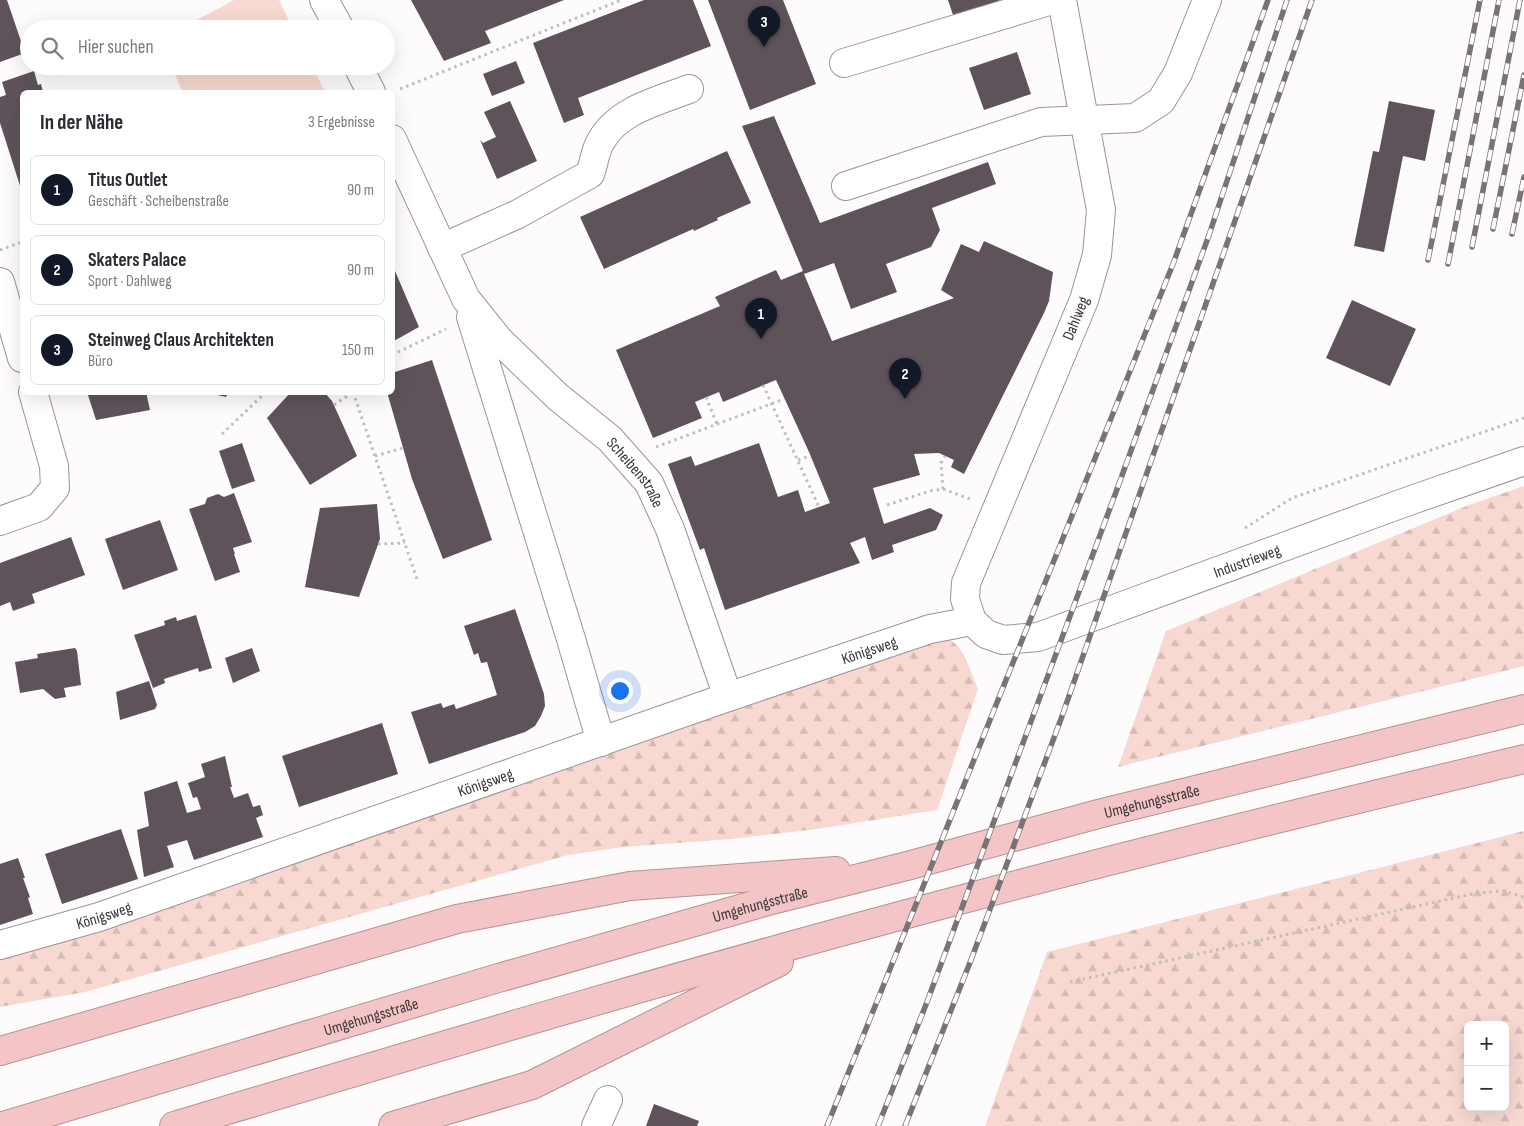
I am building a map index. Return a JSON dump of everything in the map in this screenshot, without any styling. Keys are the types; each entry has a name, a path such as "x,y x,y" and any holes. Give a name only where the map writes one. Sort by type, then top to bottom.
{"highway":[{"name":"Umgehungsstraße","path":"4,1126 504,976 768,901 1141,803 1524,709"},
{"path":"174,1126 611,996 990,892 1524,759"},
{"path":"0,1051 457,919 630,886 907,866"},
{"path":"393,1126 532,1085 836,934"}],"street":[{"path":"324,0 335,20"},
{"path":"844,62 1052,0"},
{"name":"Dahlweg","path":"972,621 965,600 966,583 1084,300 1097,255 1101,210 1062,0"},
{"path":"846,186 1041,122 1135,118 1161,101 1178,73 1207,0"},
{"path":"362,75 370,90"},
{"path":"442,248 518,214 590,174 600,141 616,123 634,111 689,89"},
{"name":"Scheibenstraße","path":"395,146 468,307 569,630 601,742"},
{"path":"0,282 20,351"},
{"name":"Scheibenstraße","path":"468,307 558,397 610,439 649,483 670,529 728,697"},
{"path":"0,521 38,507 55,488 54,466 33,395"},
{"name":"Industrieweg","path":"972,621 986,634 1002,640 1038,637 1406,502 1524,461"},
{"name":"Königsweg","path":"0,946 99,917 728,697 930,629 972,621"},
{"path":"596,1126 608,1100"}],"path":[{"path":"400,89 621,0"},
{"path":"0,250 20,243"},
{"path":"395,353 468,307"},
{"path":"763,385 819,507"},
{"path":"222,434 263,395"},
{"path":"334,405 349,395"},
{"path":"354,395 417,579"},
{"path":"706,397 717,424"},
{"path":"629,461 660,445 784,399"},
{"path":"1243,530 1292,498 1524,418"},
{"path":"375,456 403,448"},
{"path":"798,460 810,456"},
{"path":"943,489 941,463 945,456"},
{"path":"887,505 930,491 943,489 997,508"},
{"path":"378,544 405,543"},
{"path":"1070,982 1477,893 1504,891 1524,897"}],"green space":[{"path":"234,0 279,0 289,20 197,20"},
{"path":"175,75 316,75 324,90 181,90"},
{"path":"1524,486 1524,666 1118,767 1166,631 1469,505"},
{"path":"940,637 955,643 960,649 969,665 978,689 937,810 817,829 731,839 623,847 568,855 85,992 0,1007 0,956"},
{"path":"1524,831 1524,1126 985,1126 1047,952"}],"building":[{"path":"0,0 7,0 20,38 20,55 0,62"},
{"path":"411,0 564,0 485,31 491,43 444,61"},
{"path":"644,0 693,0 711,46 578,98 584,115 564,123 533,43"},
{"path":"708,0 783,0 816,84 750,110"},
{"path":"948,0 999,0 999,2 954,18"},
{"path":"1017,52 1031,94 984,110 969,68"},
{"path":"516,61 525,83 492,96 483,74"},
{"path":"22,75 35,75 38,85 41,84 42,90 20,90 20,186 0,123 0,97 6,95 2,82"},
{"path":"510,101 537,161 497,179 480,140 483,143 496,137 484,112"},
{"path":"1389,101 1435,110 1425,161 1403,156 1384,252 1354,246 1373,151 1379,152"},
{"path":"774,116 820,223 988,162 996,184 932,208 940,230 931,247 886,264 897,292 851,309 834,263 804,274 832,341 954,298 941,290 961,244 979,252 984,241 1053,272 1049,301 1044,313 964,474 951,467 954,460 939,453 914,454 920,475 873,488 884,524 930,508 943,515 936,530 892,545 894,552 872,560 865,537 850,543 860,563 725,610 704,548 700,550 668,464 691,456 695,466 759,443 778,497 798,490 805,512 830,503 809,452 776,380 723,402 719,392 695,402 702,418 653,438 616,350 720,306 715,297 776,270 781,280 803,271 742,126"},
{"path":"727,151 751,203 717,218 718,220 694,231 693,229 604,269 580,217"},
{"path":"395,271 419,327 395,340"},
{"path":"1352,300 1416,329 1390,386 1326,358"},
{"path":"432,360 492,540 443,559 412,479 388,395 395,395 395,372"},
{"path":"88,395 147,395 150,410 96,420"},
{"path":"288,395 327,395 332,401 357,456 310,485 267,418"},
{"path":"242,443 255,481 232,489 219,451"},
{"path":"234,493 252,542 233,548 240,572 215,581 189,509 205,504 207,498 218,494 224,497"},
{"path":"377,504 380,539 359,597 305,587 320,508"},
{"path":"160,520 178,570 123,590 105,539"},
{"path":"71,537 85,575 32,594 35,603 13,611 10,602 0,606 0,563"},
{"path":"515,609 544,694 545,706 541,716 535,726 525,732 429,764 411,712 441,703 443,708 454,704 456,709 497,695 487,662 481,663 478,653 474,655 464,626"},
{"path":"196,615 212,668 199,672 198,668 164,679 165,683 153,688 134,635 165,625 164,621 176,617 177,621"},
{"path":"75,648 81,685 64,688 66,697 55,699 43,689 20,693 15,662 38,658 37,654"},
{"path":"252,648 260,671 233,683 225,658"},
{"path":"149,681 157,705 155,709 120,720 116,692"},
{"path":"382,723 398,774 299,807 282,756"},
{"path":"225,756 232,787 230,787 234,798 248,793 253,807 260,805 263,815 256,818 263,837 194,860 187,840 167,846 174,867 144,877 137,830 149,826 144,792 177,781 187,813 201,809 197,797 193,798 188,783 205,777 201,764"},
{"path":"121,829 138,879 62,904 45,854"},
{"path":"18,858 25,878 23,878 30,897 28,898 33,914 0,925 0,864"},
{"path":"654,1104 699,1121 697,1126 646,1126"}],"railway":[{"path":"827,1126 1173,264 1268,0"},
{"path":"878,1126 927,1002 1116,492 1209,235 1287,0"},
{"path":"905,1126 971,960 1061,719 1312,0"},
{"path":"1428,260 1480,0"},
{"path":"1448,264 1499,0"},
{"path":"1472,247 1520,0"},
{"path":"1493,229 1524,75"},
{"path":"1512,234 1524,177"}],"place":[{"name":"Steinweg Claus Architekten","path":"764,47"},
{"name":"Titus Outlet","path":"761,339"},
{"name":"Skaters Palace","path":"905,399"}]}
